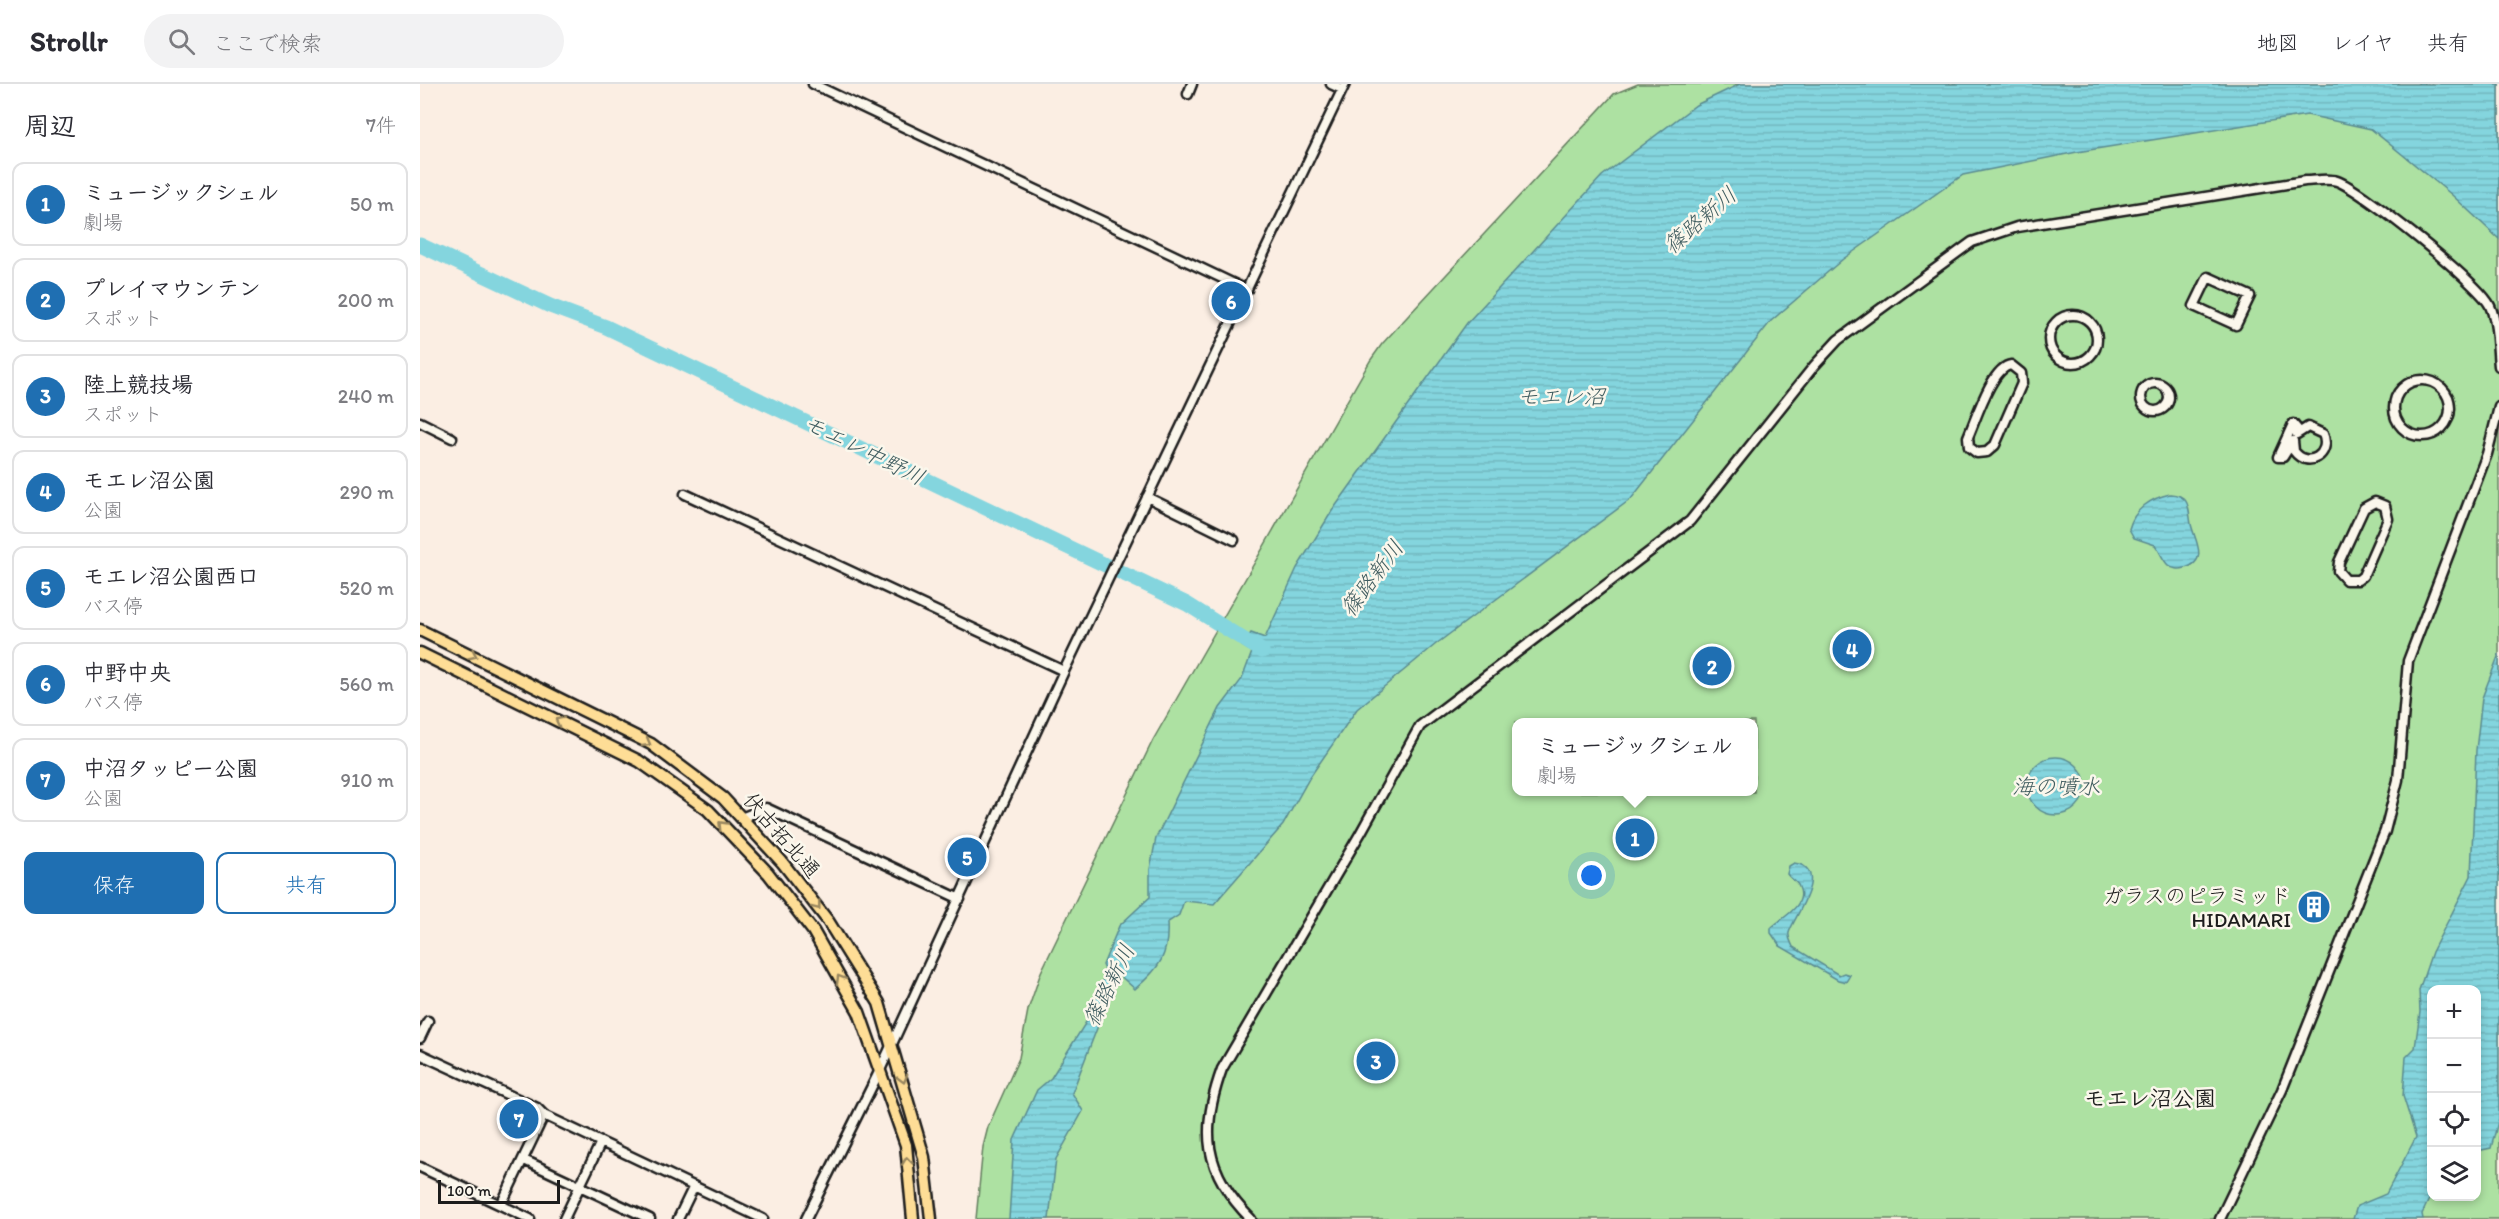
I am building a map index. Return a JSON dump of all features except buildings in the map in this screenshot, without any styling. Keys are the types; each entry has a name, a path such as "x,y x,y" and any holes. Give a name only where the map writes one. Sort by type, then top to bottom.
{"main road":[{"name":"伏古拓北通","path":"420,630 651,744 723,798 782,862 828,921 879,1003 924,1157 931,1219"},
{"name":"伏古拓北通","path":"420,653 639,762 708,810 768,873 813,931 859,1012 906,1145 914,1219"}],"street":[{"path":"813,84 1247,290"},
{"path":"1188,94 1192,84"},
{"path":"806,1219 880,1070 1064,671 1344,87 1331,84"},
{"path":"1251,1219 1226,1191 1211,1156 1208,1124 1221,1069 1360,834 1420,726 1690,521 1814,366 1838,340 1971,242 2017,227 2305,181 2335,180 2369,198 2473,285 2490,305 2496,330 2499,366"},
{"path":"2208,278 2250,296 2236,325 2194,306 2208,278"},
{"path":"2065,317 2084,318 2096,332 2094,350 2080,362 2063,360 2051,348 2051,330 2065,317"},
{"path":"2011,365 2021,373 2022,383 1995,445 1988,452 1977,453 1970,447 1968,436 1996,374 2005,366 2011,365"},
{"path":"2420,380 2429,381 2444,390 2451,406 2450,415 2447,423 2435,434 2419,437 2404,431 2398,425 2393,410 2394,401 2404,386 2420,380"},
{"path":"2220,1219 2282,1090 2385,831 2394,804 2398,780 2408,661 2487,454 2499,407"},
{"path":"420,422 452,438"},
{"path":"2293,424 2298,430 2297,434 2302,428 2313,427 2323,434 2326,445 2321,455 2307,460 2294,452 2293,441 2283,457 2278,457 2287,438 2293,424"},
{"path":"685,494 1064,671"},
{"path":"1147,497 1234,540"},
{"path":"2369,503 2381,503 2388,511 2388,519 2363,576 2358,580 2346,580 2338,571 2339,562 2364,508 2369,503"},
{"path":"741,818 766,808 960,899"},
{"path":"420,1038 428,1022"},
{"path":"420,1054 537,1108 544,1115 763,1219"},
{"path":"501,1205 544,1115"},
{"path":"564,1219 601,1142"},
{"path":"524,1160 650,1219"},
{"path":"420,1167 530,1219"},
{"path":"678,1219 694,1186"}],"green space":[{"name":"モエレ沼公園","path":"1638,84 2499,84 2499,1219 976,1219 983,1147 988,1127 1019,1058 1028,1010 1041,972 1153,740 1370,361 1382,344 1614,94"},
{"path":"513,1106 532,1116 525,1132 505,1121"}],"water":[{"name":"モエレ沼","path":"1740,84 2499,84 2499,239 2452,195 2371,129 2307,115 2077,152 1963,175 1843,259 1771,321 1631,499 1436,644 1357,709 1310,777 1283,825 1214,904 1184,901 1179,915 1167,923 1164,952 1151,974 1135,989 1118,974 1072,1093 1083,1111 1056,1159 1049,1219 1009,1219 1014,1140 1037,1090 1051,1078 1088,1019 1106,972 1103,965 1119,926 1150,897 1150,869 1156,838 1220,708 1242,679 1252,652 1242,646 1251,633 1265,638 1297,568 1332,511 1467,323 1602,176 1696,105"},
{"path":"2170,494 2185,500 2189,508 2198,549 2197,560 2193,565 2183,569 2170,566 2155,545 2134,538 2129,529 2139,510 2156,498"},
{"path":"2499,654 2499,1118 2491,1148 2481,1150 2481,985 2427,985 2428,1201 2422,1214 2423,1219 2353,1219 2357,1206 2386,1194 2416,1137 2403,1096 2406,1057 2415,1048 2420,1012 2419,990 2432,952 2471,876 2476,750 2482,698"},
{"name":"海の噴水","path":"2050,757 2062,757 2077,765 2085,780 2085,792 2077,807 2062,815 2050,815 2035,807 2027,792 2027,780 2035,765"},
{"path":"1794,863 1805,867 1810,874 1810,884 1789,933 1793,947 1839,975 1844,973 1850,975 1846,982 1838,980 1780,946 1771,933 1771,928 1792,911 1800,900 1798,885 1787,874 1789,866"}],"waterway":[{"name":"モエレ中野川","path":"420,245 550,306 606,327 1187,604 1262,651"}],"place":[{"name":"中野中央","path":"1231,301"},
{"name":"モエレ沼公園","path":"1852,649"},
{"name":"プレイマウンテン","path":"1712,666"},
{"name":"ミュージックシェル","path":"1635,838"},
{"name":"モエレ沼公園西口","path":"967,857"},
{"name":"ガラスのピラミッド HIDAMARI","path":"2314,907"},
{"name":"陸上競技場","path":"1376,1061"},
{"name":"中沼タッピー公園","path":"519,1119"}],"district":[{"name":"モエレ沼公園","path":"2150,1098"}],"water label":[{"name":"篠路新川","path":"1700,220"},
{"name":"篠路新川","path":"1372,578"},
{"name":"篠路新川","path":"1109,985"}]}
